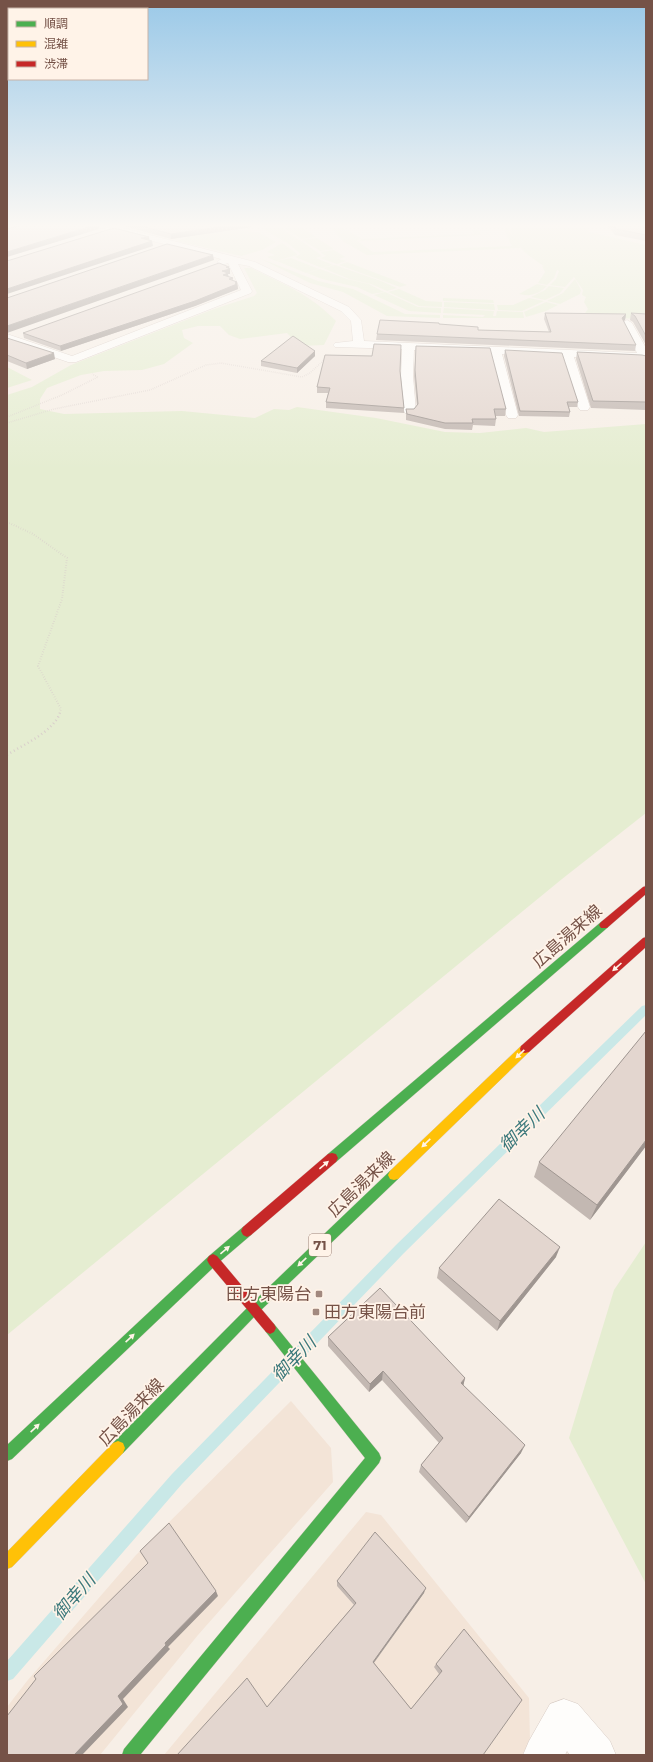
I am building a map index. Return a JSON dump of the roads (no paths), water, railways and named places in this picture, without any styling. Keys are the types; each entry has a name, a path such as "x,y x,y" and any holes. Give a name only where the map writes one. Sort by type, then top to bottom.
{"main road":[{"name":"広島湯来線","path":"7,1454 213,1260 646,889"},
{"name":"広島湯来線","path":"7,1562 255,1308 528,1046 646,941"},
{"path":"130,1755 374,1458 285,1348 255,1308 213,1260"}],"street":[{"path":"8,338 72,360 208,306"},
{"path":"339,306 345,309 356,320 359,344"},
{"path":"627,323 646,358"},
{"path":"8,338 24,333"},
{"path":"339,345 359,344 646,358"},
{"path":"408,347 407,376 410,411"},
{"path":"496,351 512,415"},
{"path":"567,353 584,407"},
{"path":"543,1755 564,1718 596,1755"}],"waterway":[{"name":"御幸川","path":"7,1673 177,1479 400,1249 646,1009"}],"place":[{"name":"田方東陽台","path":"319,1294"},
{"name":"田方東陽台前","path":"316,1312"}]}
